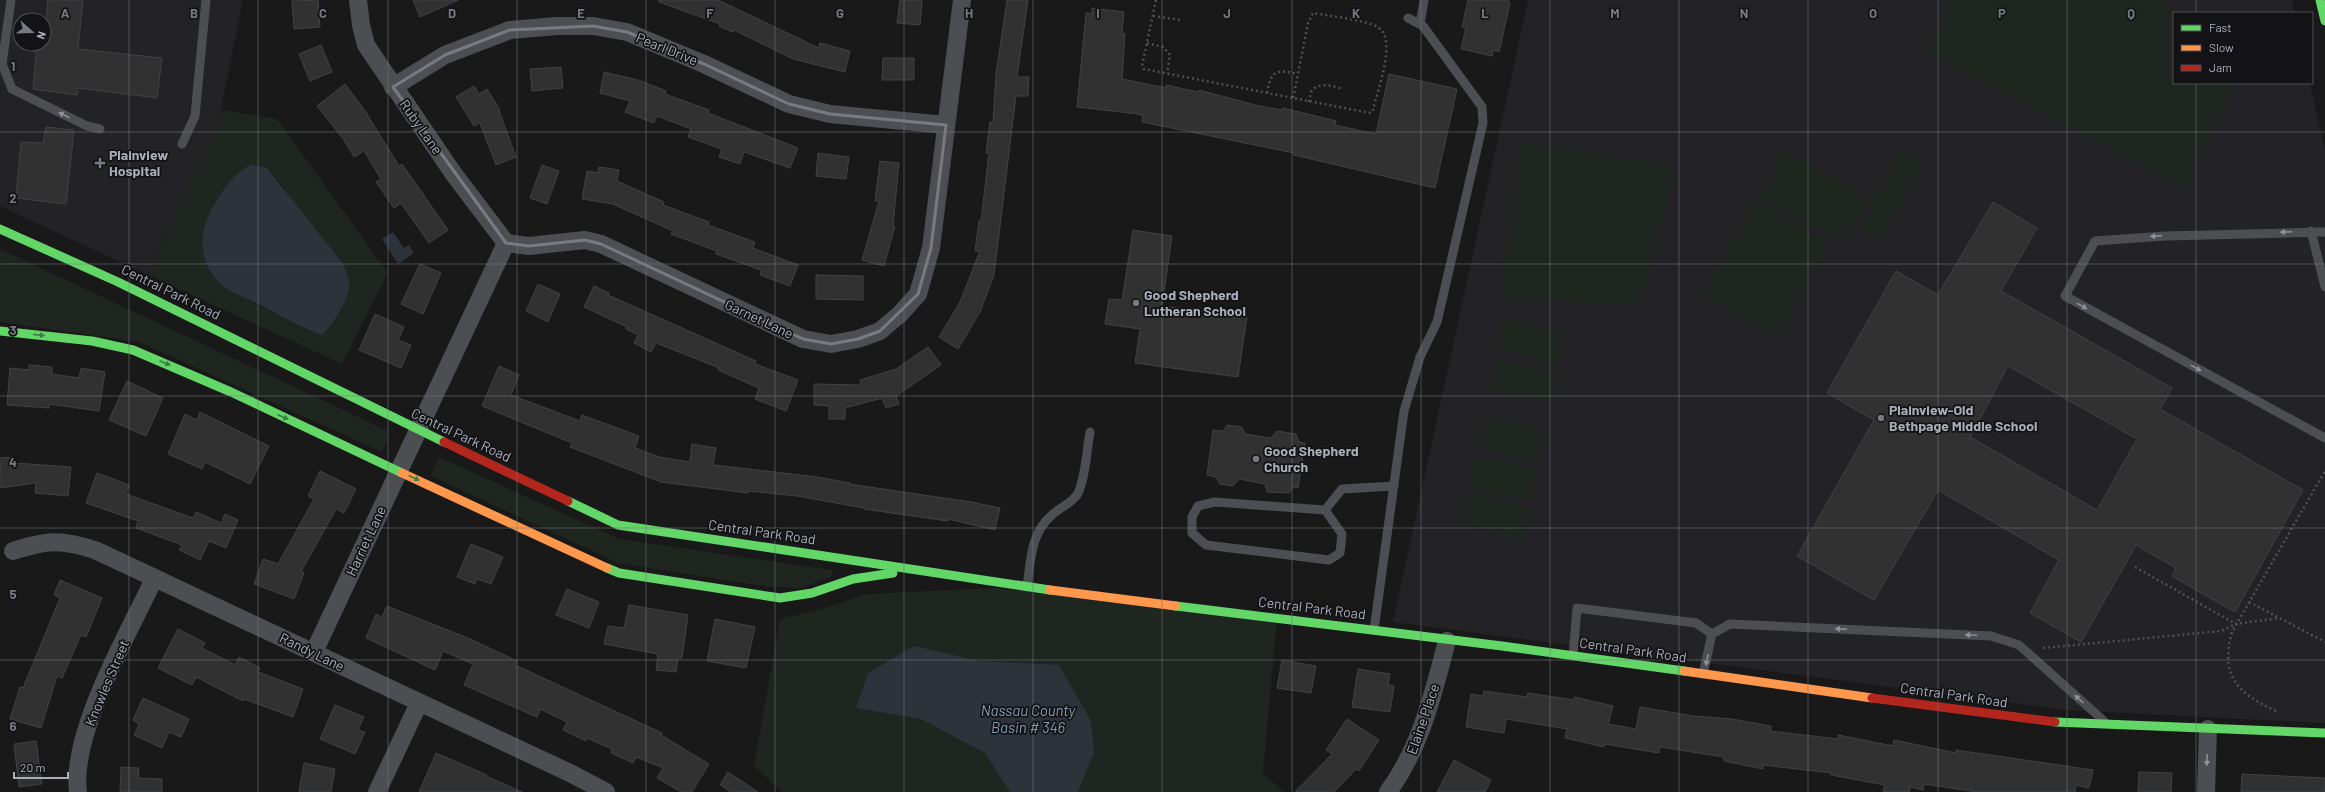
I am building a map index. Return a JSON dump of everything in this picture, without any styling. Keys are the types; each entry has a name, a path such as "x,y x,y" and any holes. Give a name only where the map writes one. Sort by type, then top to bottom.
{"street":[{"name":"Ruby Lane","path":"358,0 361,25 366,45 393,87 458,180 506,243"},
{"name":"Garnet Lane","path":"506,243 529,246 585,240 601,244 803,339 831,344 858,339 880,331 900,314 918,294 931,248 962,0"},
{"path":"2320,0 2325,22"},
{"name":"Pearl Drive","path":"393,87 445,55 510,30 557,26 593,26 627,32 704,64 789,104 830,114 946,125"},
{"name":"Central Park Road","path":"0,229 118,282 418,430 618,526 940,572 1028,587 1573,656 2009,717 2073,724 2325,733"},
{"path":"418,430 506,243"},
{"name":"Central Park Road","path":"0,331 92,341 134,350 231,392 596,564 619,573 780,598 812,593 853,579 886,574 940,572"},
{"name":"Harriet Lane","path":"314,652 418,430"},
{"name":"Randy Lane","path":"12,551 42,542 70,542 95,550 570,773 606,792"},
{"name":"Knowles Street","path":"78,792 81,749 99,696 154,579"},
{"name":"Elaine Place","path":"1388,792 1410,757 1421,731 1447,641"},
{"path":"377,792 419,703"},
{"path":"2206,792 2208,729"}],"lane":[{"path":"11,0 1,64 12,89 87,126 100,130"},
{"path":"182,144 195,116 206,0"},
{"path":"1420,24 1424,0"},
{"path":"1374,630 1404,411 1420,357 1437,322 1483,123 1482,108 1420,24 1408,18"},
{"path":"2325,232 2311,231 2165,236 2095,241 2065,296 2325,438"},
{"path":"2311,231 2325,287"},
{"path":"1028,587 1035,537 1041,527 1053,514 1068,504 1077,494 1090,432"},
{"path":"1325,510 1342,489 1394,486"},
{"path":"1215,502 1325,510 1342,534 1340,553 1329,560 1206,545 1192,533 1192,517 1198,506 1215,502"},
{"path":"1573,656 1577,608 1696,623 1712,634"},
{"path":"1703,674 1712,634 1730,624 1991,636 2019,646 2108,725"}],"path":[{"path":"1156,0 1147,43 1144,69 1293,99 1371,113 1387,52 1387,38 1379,27 1313,13 1308,23 1293,99"},
{"path":"1153,16 1181,20"},
{"path":"1147,43 1163,47 1170,55 1167,73"},
{"path":"1267,93 1272,75 1284,71 1298,74"},
{"path":"1309,102 1313,88 1322,85 1343,89"},
{"path":"2276,711 2257,702 2241,690 2230,672 2227,650 2236,624 2325,471"},
{"path":"2135,567 2236,624"},
{"path":"2249,602 2325,642"},
{"path":"2043,648 2221,631 2236,624 2278,618"}],"highlighted area":[{"path":"593,26 627,32 704,64 789,104 830,114 946,125 931,248 918,294 880,331 858,339 831,344 803,339 601,244 585,240 529,246 506,243 498,236 393,87 445,55 510,30"}],"shaded area":[{"name":"Plainview Hospital","path":"0,0 243,0 219,119 148,275 0,206"},
{"name":"Plainview-Old Bethpage Middle School","path":"1528,0 2292,0 2295,12 2173,12 2173,84 2310,84 2325,151 2325,723 2066,710 1393,622"},
{"path":"1953,0 2156,0 2178,12 2173,12 2173,84 2236,84 2184,187 1926,50"},
{"path":"222,110 277,119 388,273 342,364 148,275","holes":["251,164 267,168 281,184 349,283 339,311 332,323 322,335 304,329 226,288"]},
{"path":"1519,144 1675,166 1641,306 1500,295"},
{"path":"1900,149 1923,167 1883,239 1859,227"},
{"path":"1783,152 1869,199 1845,242 1759,195"},
{"path":"1754,201 1829,243 1778,337 1702,295"},
{"path":"0,249 384,429 388,432 385,445 380,451 139,342 0,322"},
{"path":"1502,321 1566,334 1559,364 1496,350"},
{"path":"1495,359 1557,373 1551,402 1489,388"},
{"path":"1481,418 1544,430 1539,460 1475,448"},
{"path":"1473,456 1536,469 1530,499 1467,486"},
{"path":"439,457 619,539 832,570 833,574 831,577 800,588 768,587 618,563 431,476"},
{"path":"1466,494 1529,508 1523,537 1459,524"},
{"path":"997,588 1277,621 1263,773 1284,792 782,792 754,766 780,619 822,609 866,594"}],"water":[{"path":"251,164 267,168 344,265 349,281 347,296 336,318 322,335 299,326 226,288 217,281 206,263 202,243 203,233 210,212 232,179"},
{"path":"393,232 404,248 409,245 414,253 398,264 382,239"},
{"name":"Nassau County Basin # 346","path":"914,646 979,661 1059,665 1091,721 1094,753 1078,792 1010,792 985,753 921,719 856,708 868,673"}],"building":[{"path":"48,0 83,0 78,49 162,58 157,98 78,88 77,95 33,89 36,52 52,52 52,12 47,12"},
{"path":"318,0 320,27 294,29 292,1"},
{"path":"413,0 458,0 420,17"},
{"path":"659,0 718,0 819,48 820,43 850,51 845,72 793,59 734,30 733,32 719,26 720,24 659,2"},
{"path":"900,0 922,0 920,25 897,23"},
{"path":"1007,0 1028,0 1017,77 1029,77 1028,96 1016,96 994,275 980,312 958,349 939,337 960,302 980,251 975,251 979,221 981,221 989,153 986,153 990,122 993,123 996,74"},
{"path":"1468,0 1508,0 1510,3 1499,52 1493,50 1492,56 1461,49 1466,28 1462,27"},
{"path":"1092,8 1124,12 1122,33 1125,34 1122,79 1166,88 1166,85 1198,92 1199,90 1259,106 1282,110 1283,108 1336,121 1335,125 1376,134 1389,74 1457,89 1435,188 1294,155 1294,153 1142,122 1143,116 1138,114 1077,107 1086,13 1092,14"},
{"path":"321,45 332,72 310,81 299,54"},
{"path":"883,58 914,58 914,80 882,80"},
{"path":"561,67 563,88 532,91 530,69"},
{"path":"604,72 638,80 666,91 665,94 709,110 708,113 798,148 790,168 744,152 740,164 719,157 722,149 688,137 691,129 657,116 654,123 625,112 630,101 600,93"},
{"path":"345,84 365,111 399,166 402,164 448,230 429,243 401,203 394,208 376,182 381,179 364,151 354,157 344,140 317,106"},
{"path":"474,86 479,94 487,89 500,110 499,111 516,157 496,165 480,123 474,126 456,97"},
{"path":"46,127 74,130 66,204 16,198 21,142 43,143"},
{"path":"818,153 849,157 846,179 816,176"},
{"path":"880,161 899,163 893,226 895,226 884,266 862,260 879,201 875,201"},
{"path":"542,165 559,171 547,204 530,198"},
{"path":"599,167 619,170 617,181 664,202 663,205 709,222 708,225 755,242 753,248 798,265 790,286 760,275 761,270 716,254 717,251 671,234 673,231 613,204 582,199 587,171 598,173"},
{"path":"1993,202 2037,228 2001,291 2172,388 2160,409 2303,490 2235,612 2172,576 2176,568 2136,545 2081,642 2030,613 2059,560 1938,490 1874,600 1797,556 1874,420 1827,393 1896,271 1938,295","holes":["2008,366 2137,439 2097,510 1970,437"]},
{"name":"Good Shepherd Lutheran School","path":"1133,230 1172,236 1162,306 1247,317 1238,377 1135,363 1140,329 1105,324 1109,299 1122,300"},
{"path":"420,264 441,273 423,314 401,304"},
{"path":"816,275 863,276 863,300 816,299"},
{"path":"538,284 560,294 548,322 526,311"},
{"path":"594,286 609,293 608,295 756,361 755,364 798,380 786,411 755,399 759,388 718,370 719,368 656,343 651,352 634,343 638,335 626,329 627,327 584,307"},
{"path":"375,314 404,327 398,340 411,345 401,368 359,350"},
{"path":"928,347 941,365 896,396 899,404 886,408 882,398 845,408 845,419 829,419 829,406 814,405 814,384 861,385 860,380 896,369"},
{"path":"29,365 52,367 52,374 79,378 81,368 105,372 99,411 49,404 49,408 7,405 10,368 29,370"},
{"path":"499,366 519,375 511,395 580,421 582,415 639,436 635,448 659,457 690,462 692,444 716,448 713,465 818,477 850,483 849,484 971,502 1000,508 995,530 948,519 948,521 864,509 797,496 748,491 748,493 661,482 570,447 572,443 482,406"},
{"path":"127,381 163,398 146,436 109,420"},
{"path":"200,412 269,446 250,484 205,462 202,469 168,454 185,414 197,420"},
{"name":"Good Shepherd Church","path":"1227,425 1242,427 1245,434 1271,438 1277,431 1296,434 1299,442 1305,443 1298,488 1293,487 1289,493 1267,492 1265,484 1239,479 1233,486 1220,484 1216,477 1207,475 1213,430 1223,431"},
{"path":"14,457 15,463 71,467 68,496 35,493 36,483 0,488 0,458"},
{"path":"320,471 356,489 344,513 336,509 301,572 304,573 294,599 254,584 263,559 278,564 314,499 308,496"},
{"path":"97,473 129,485 126,494 193,518 196,512 221,523 225,514 238,520 226,548 209,541 200,560 179,550 182,545 136,528 138,521 86,503"},
{"path":"471,544 503,557 491,584 477,579 475,584 457,577"},
{"path":"60,580 102,598 86,637 81,635 62,678 57,676 41,728 10,719 20,687 23,688 60,598 54,595"},
{"path":"567,589 599,602 589,628 556,615"},
{"path":"629,605 688,615 682,658 678,658 676,672 656,670 658,654 604,644 608,626 624,628"},
{"path":"387,606 468,638 517,661 515,665 662,733 661,735 709,764 692,792 681,792 657,778 663,768 636,757 633,763 611,753 612,749 587,738 586,741 563,730 567,722 540,709 537,717 464,685 473,664 443,651 435,670 366,638 376,614 382,617"},
{"path":"715,619 755,627 746,668 707,661"},
{"path":"178,629 205,643 202,648 235,665 239,657 260,668 258,672 303,689 293,717 244,699 243,701 196,677 192,685 158,668"},
{"path":"1282,660 1316,666 1311,693 1277,688"},
{"path":"1358,669 1390,674 1388,685 1394,686 1390,712 1352,707"},
{"path":"1484,691 1527,697 1528,693 1574,700 1574,697 1613,706 1608,724 1636,729 1640,707 1693,716 1732,719 1771,726 1770,731 1838,739 1838,735 1893,746 1894,740 1956,753 1956,750 2093,770 2089,788 2076,785 2075,792 1977,792 1924,784 1923,790 1910,787 1909,792 1883,792 1885,785 1831,775 1831,773 1763,765 1763,769 1724,761 1724,757 1660,747 1659,753 1605,744 1604,747 1565,738 1567,729 1506,719 1504,733 1466,727 1471,694 1483,696"},
{"path":"143,698 189,719 181,737 169,732 162,748 134,735 139,724 133,720"},
{"path":"335,705 364,717 358,730 365,732 355,754 320,739"},
{"path":"1347,719 1379,740 1359,771 1356,769 1334,792 1295,792 1332,754 1326,750"},
{"path":"36,741 42,784 19,787 14,744"},
{"path":"436,753 487,775 486,776 522,792 419,792"},
{"path":"1454,760 1491,780 1485,792 1437,792"},
{"path":"304,763 335,769 331,792 299,792"},
{"path":"121,767 139,768 138,778 162,779 162,792 120,792"},
{"path":"728,772 758,792 731,792 720,785"},
{"path":"2139,772 2172,773 2171,792 2138,792"},
{"path":"2242,774 2325,778 2325,792 2241,792"}],"traffic: fast":[{"path":"2320,0 2325,21"},
{"path":"0,229 118,282 444,442"},
{"path":"0,331 92,341 133,350 231,392 402,473"},
{"path":"568,501 618,525 1050,590"},
{"path":"607,568 619,573 780,598 812,593 853,579 893,573"},
{"path":"1176,606 1502,646 1684,671"},
{"path":"2055,722 2325,733"}],"traffic: slow":[{"path":"402,473 607,568"},
{"path":"1050,590 1176,606"},
{"path":"1684,671 1872,698"}],"traffic: jam":[{"path":"444,442 568,501"},
{"path":"1872,698 2055,722"}],"place":[{"name":"Plainview Hospital","path":"100,163"},
{"name":"Good Shepherd Lutheran School","path":"1136,303"},
{"name":"Plainview-Old Bethpage Middle School","path":"1881,418"},
{"name":"Good Shepherd Church","path":"1256,459"}]}
